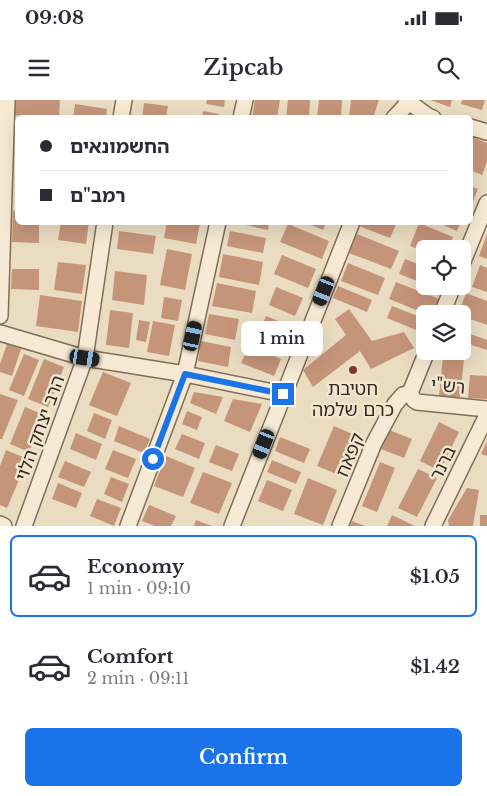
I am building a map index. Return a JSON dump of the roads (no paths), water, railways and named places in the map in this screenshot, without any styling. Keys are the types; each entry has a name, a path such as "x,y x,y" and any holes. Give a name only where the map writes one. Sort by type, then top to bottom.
{"street":[{"path":"0,316 7,100"},
{"path":"122,115 124,100"},
{"path":"242,115 245,100"},
{"path":"396,115 408,101 427,115"},
{"path":"473,128 487,132"},
{"path":"471,242 487,203"},
{"name":"הרב יצחק הלוי","path":"24,526 85,358 106,225"},
{"path":"128,526 185,374 217,225"},
{"path":"232,526 351,225"},
{"path":"0,333 85,358 185,374 283,394"},
{"name":"קפאח","path":"340,526 374,443 395,404 403,395 410,393 423,360"},
{"name":"רש\"י","path":"410,393 417,402 487,409"},
{"name":"ברנר","path":"433,526 487,415"},
{"path":"0,524 4,526"}],"place":[{"name":"חטיבת כרם שלמה","path":"353,370"}]}
